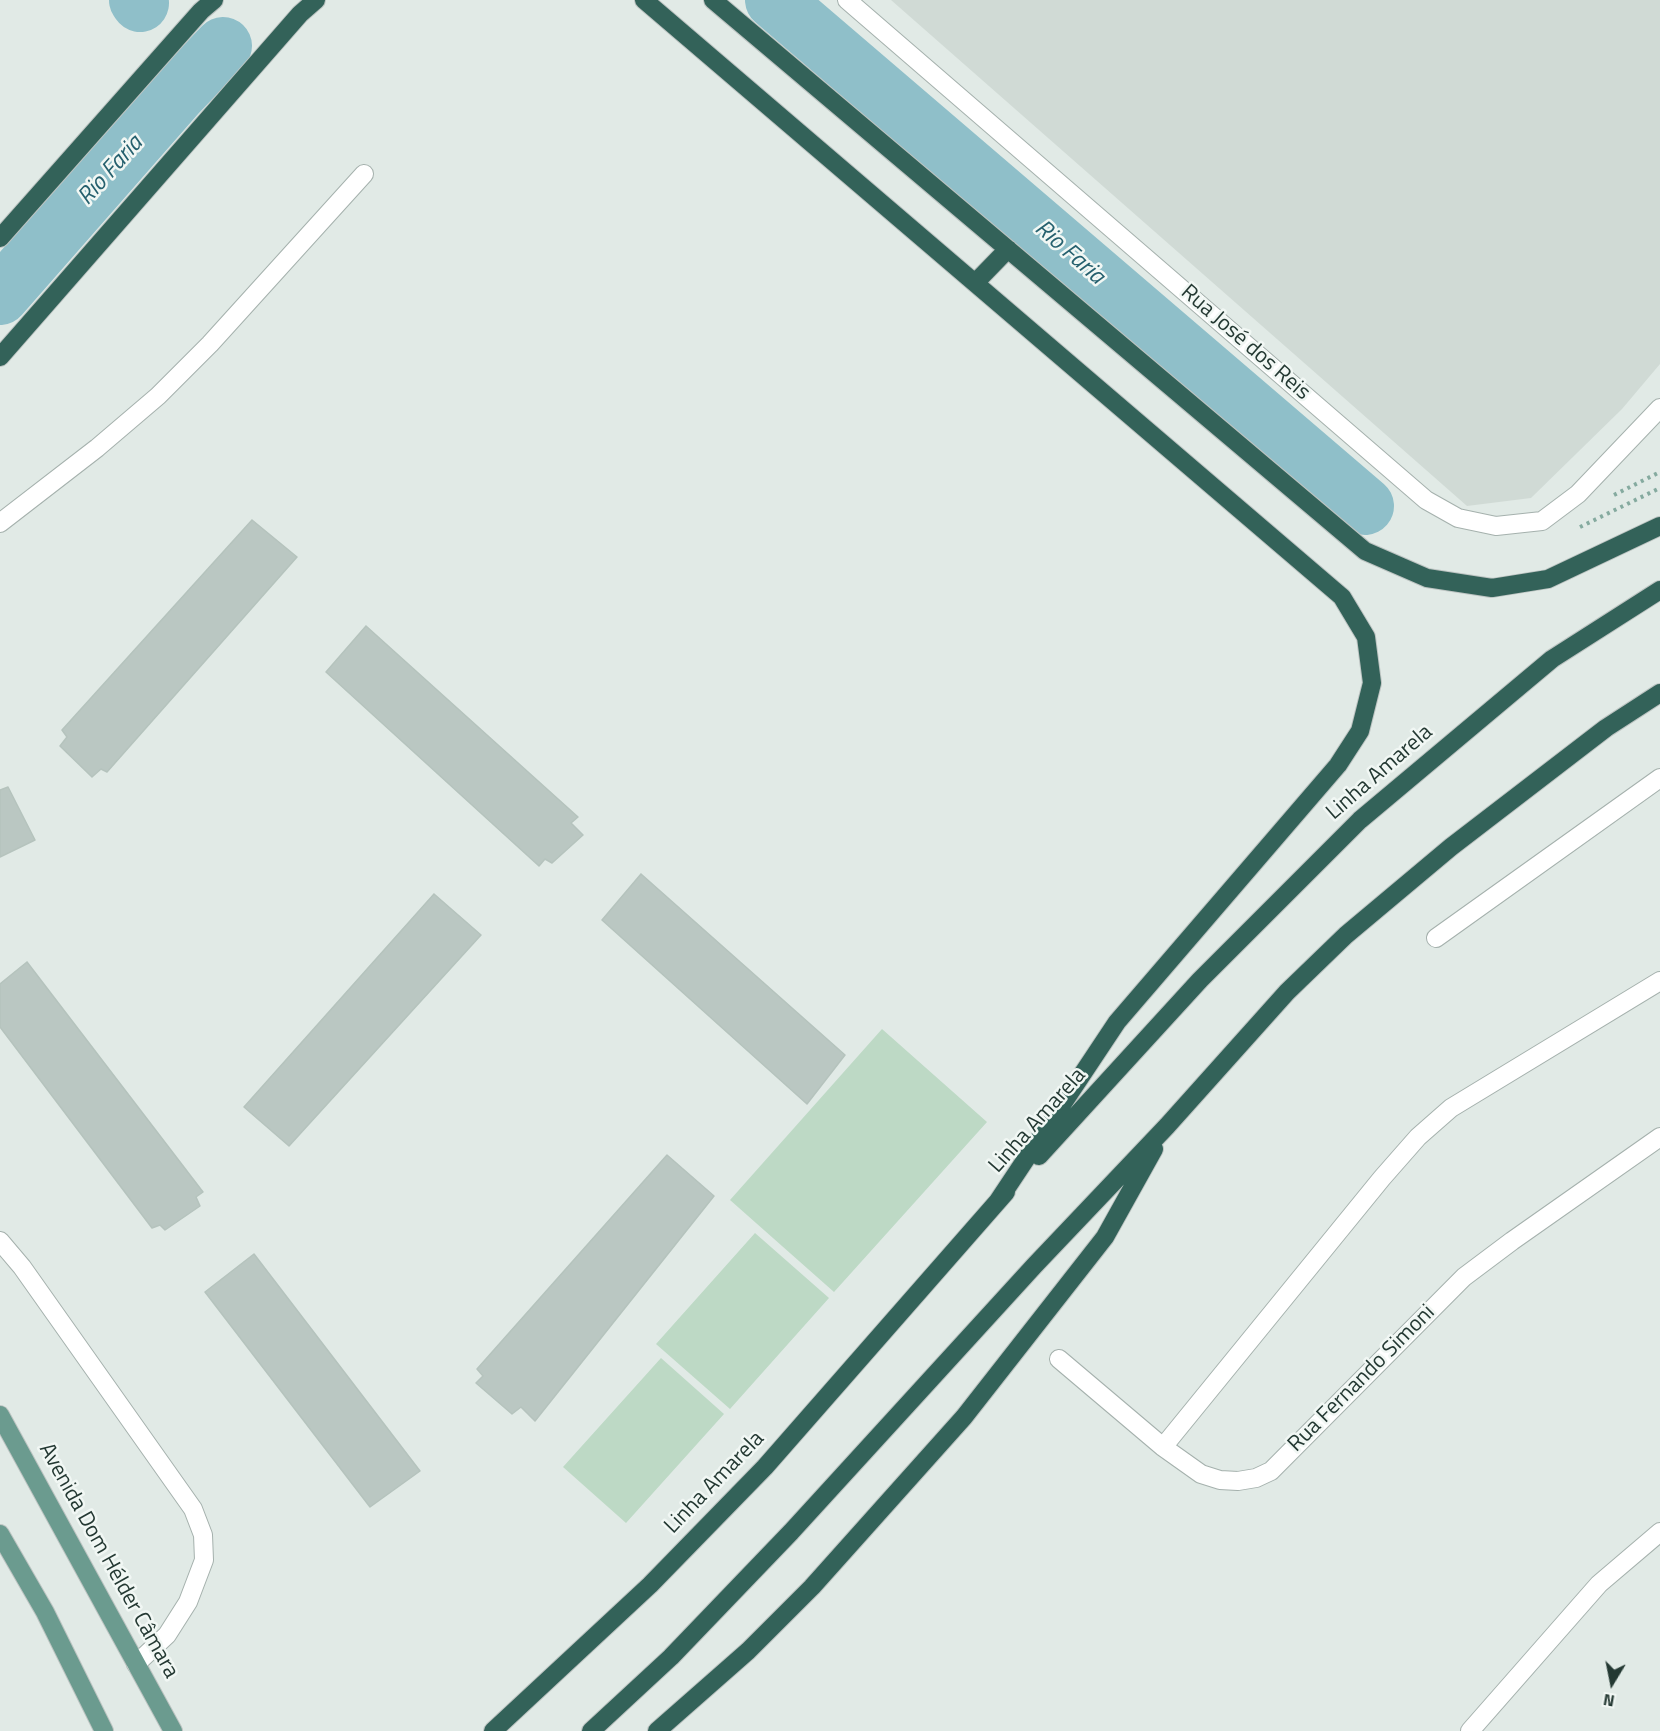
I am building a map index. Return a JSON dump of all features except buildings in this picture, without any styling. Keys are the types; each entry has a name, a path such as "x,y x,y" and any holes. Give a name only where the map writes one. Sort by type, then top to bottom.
{"highway":[{"path":"0,238 201,11 214,0"},
{"path":"0,357 300,14 316,0"},
{"path":"644,0 1342,597 1366,637 1372,684 1360,731 1338,765 1117,1022 998,1201"},
{"path":"713,0 1365,551 1427,578 1492,588 1548,579 1660,526"},
{"path":"975,283 1008,249"},
{"name":"Linha Amarela","path":"493,1731 650,1585 765,1467 981,1220 1200,980 1360,820 1552,659 1660,590"},
{"path":"591,1731 671,1657 791,1532 1034,1266 1167,1126 1287,992 1346,935 1460,840 1606,728 1660,693"},
{"path":"657,1731 748,1651 812,1587 964,1417 1105,1237 1167,1126"}],"main road":[{"name":"Avenida Dom Hélder Câmara","path":"0,1415 173,1731"},
{"path":"0,1534 45,1612 104,1731"}],"street":[{"name":"Rua José dos Reis","path":"847,0 1426,500 1458,518 1496,526 1542,521 1578,494 1660,408"},
{"path":"0,523 97,448 158,396 210,344 364,174"},
{"path":"1436,938 1660,778"},
{"path":"1163,1447 1418,1137 1451,1108 1660,981"},
{"name":"Rua Fernando Simoni","path":"1059,1359 1163,1447 1201,1474 1220,1480 1238,1481 1256,1478 1271,1471 1464,1277 1512,1240 1660,1137"},
{"path":"0,1241 28,1276 193,1509 203,1535 204,1560 188,1602 167,1635 136,1664"},
{"path":"1470,1731 1599,1584 1660,1532"}],"path":[{"path":"1610,498 1660,472"},
{"path":"1576,530 1660,488"}],"shaded area":[{"path":"891,0 1660,0 1660,364 1622,409 1531,498 1467,506"}],"green space":[{"path":"882,1029 987,1122 834,1292 730,1200"},
{"path":"755,1233 829,1298 730,1409 656,1344"},
{"path":"661,1358 724,1414 626,1523 563,1467"}],"waterway":[{"name":"Rio Faria","path":"774,0 1365,506"},
{"name":"Rio Faria","path":"0,296 178,93 223,46"}]}
